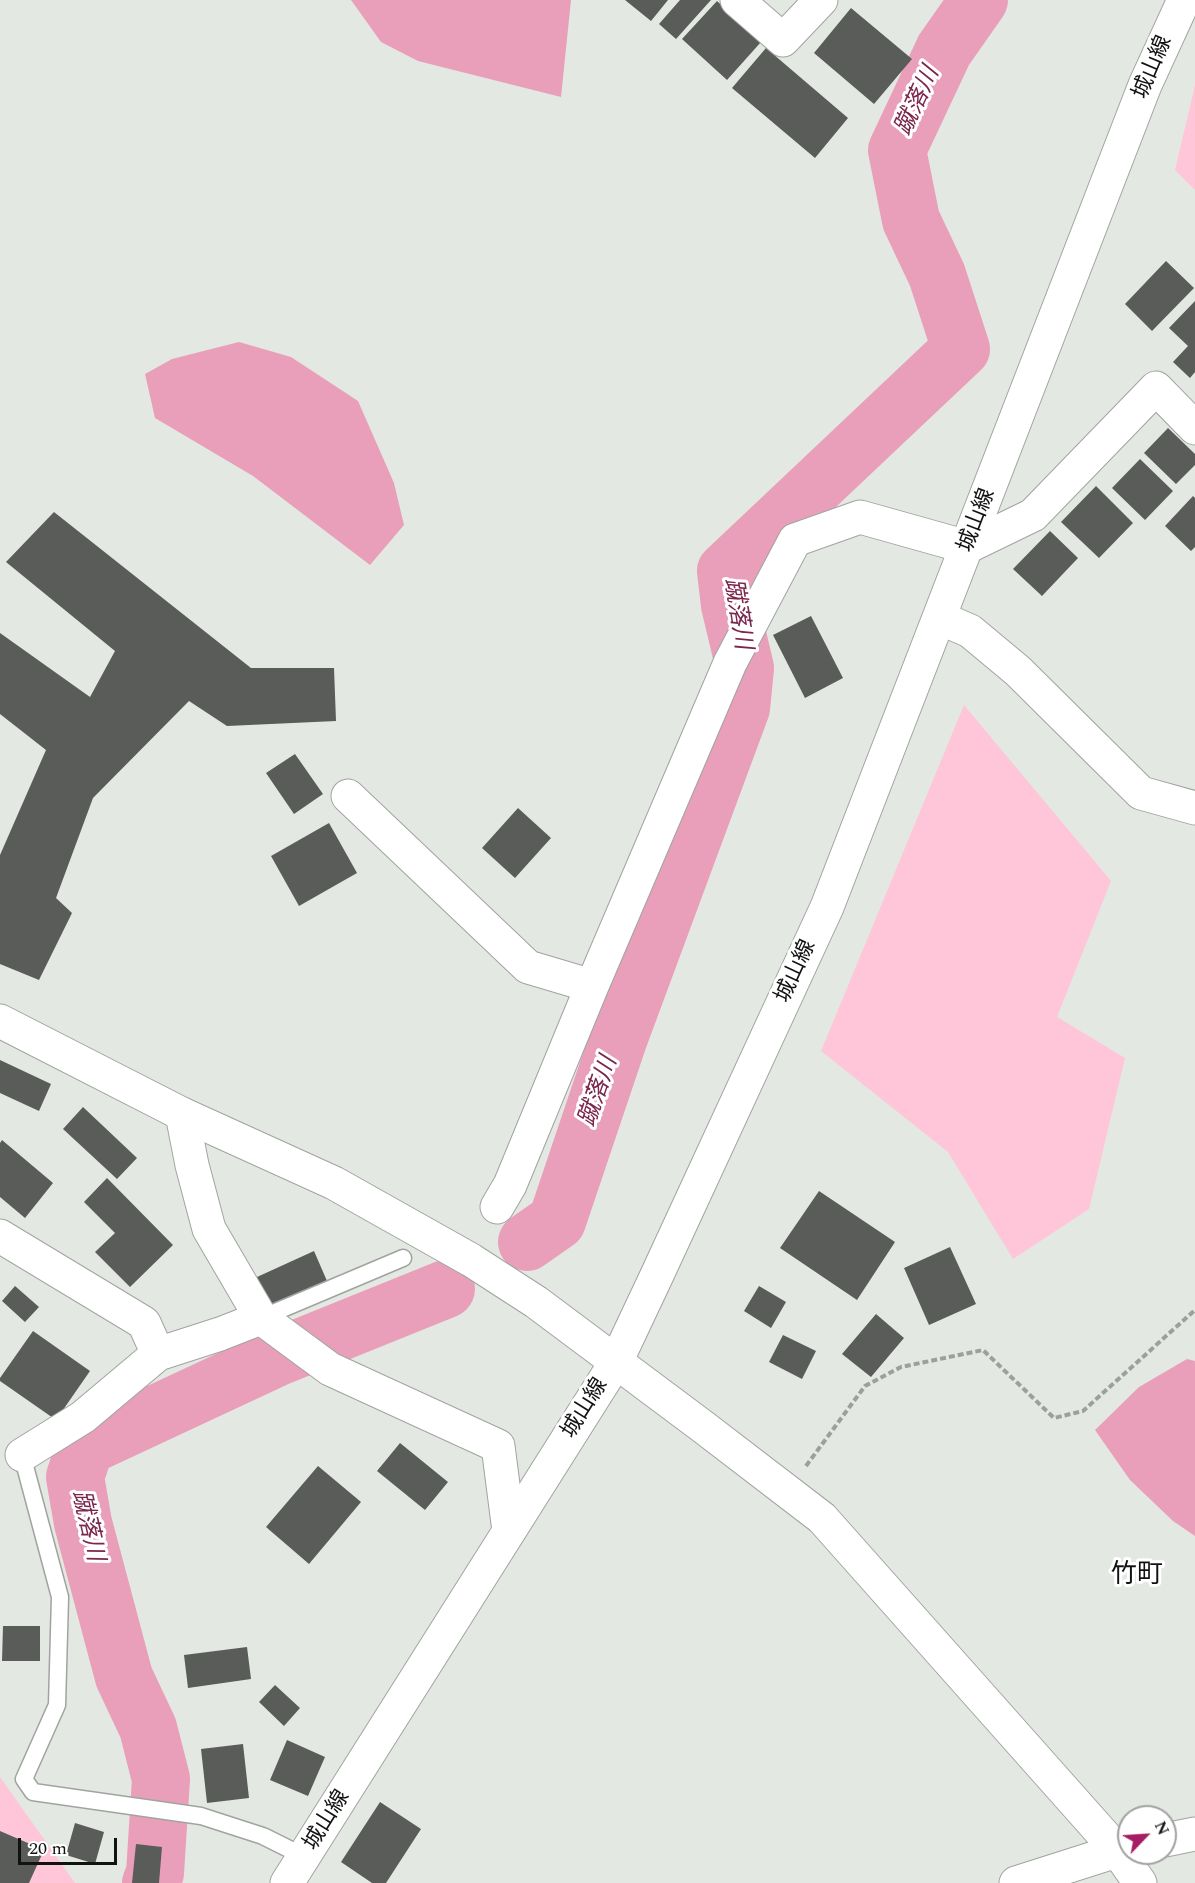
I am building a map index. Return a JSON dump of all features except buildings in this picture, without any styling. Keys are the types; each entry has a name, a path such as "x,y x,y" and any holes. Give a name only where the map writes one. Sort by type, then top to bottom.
{"street":[{"path":"737,0 783,40 821,0"},
{"name":"城山線","path":"296,1870 616,1362 827,907 1145,85 1184,0"},
{"path":"497,1207 510,1185 730,663 795,540 860,517 968,547 1033,515 1156,388 1195,428"},
{"path":"940,618 970,631 1018,671 1141,793 1195,808"},
{"path":"348,796 528,967 592,986"},
{"path":"0,1021 182,1114 334,1183 471,1260 536,1302 822,1518 1117,1842"},
{"path":"182,1114 192,1165 209,1229 261,1318 330,1369 498,1446 509,1531"},
{"path":"0,1236 144,1323 158,1354"},
{"path":"22,1455 82,1417 158,1354 261,1318"},
{"path":"1177,1838 1195,1834"},
{"path":"1016,1883 1117,1851"},
{"path":"1131,1865 1140,1883"}],"lane":[{"path":"261,1318 403,1258"},
{"path":"22,1455 60,1597 57,1705 24,1779 33,1792 201,1816 263,1836 296,1870"}],"path":[{"path":"788,1492 865,1386 901,1367 983,1350 1054,1419 1083,1411 1195,1310"}],"shaded area":[{"path":"351,0 571,0 561,97 418,61 381,42"},
{"path":"1195,85 1195,190 1175,170"},
{"path":"239,342 291,357 358,401 394,483 404,525 370,565 253,476 155,418 145,374 172,359"},
{"path":"964,705 1111,881 1057,1017 1125,1058 1089,1209 1013,1259 948,1152 821,1051"},
{"path":"1187,1359 1195,1361 1195,1536 1173,1521 1130,1480 1095,1430 1139,1387"},
{"path":"0,1777 75,1883 0,1883"}],"waterway":[{"name":"蹴落川","path":"527,1242 557,1221 618,1040 741,708 745,668 730,605 726,571 961,349 937,275 911,220 897,150 944,50 979,0"},
{"name":"蹴落川","path":"151,1883 155,1873 161,1779 148,1728 124,1677 83,1523 75,1477 85,1447 280,1356 446,1289"}],"district":[{"name":"竹町","path":"1137,1577"}]}
